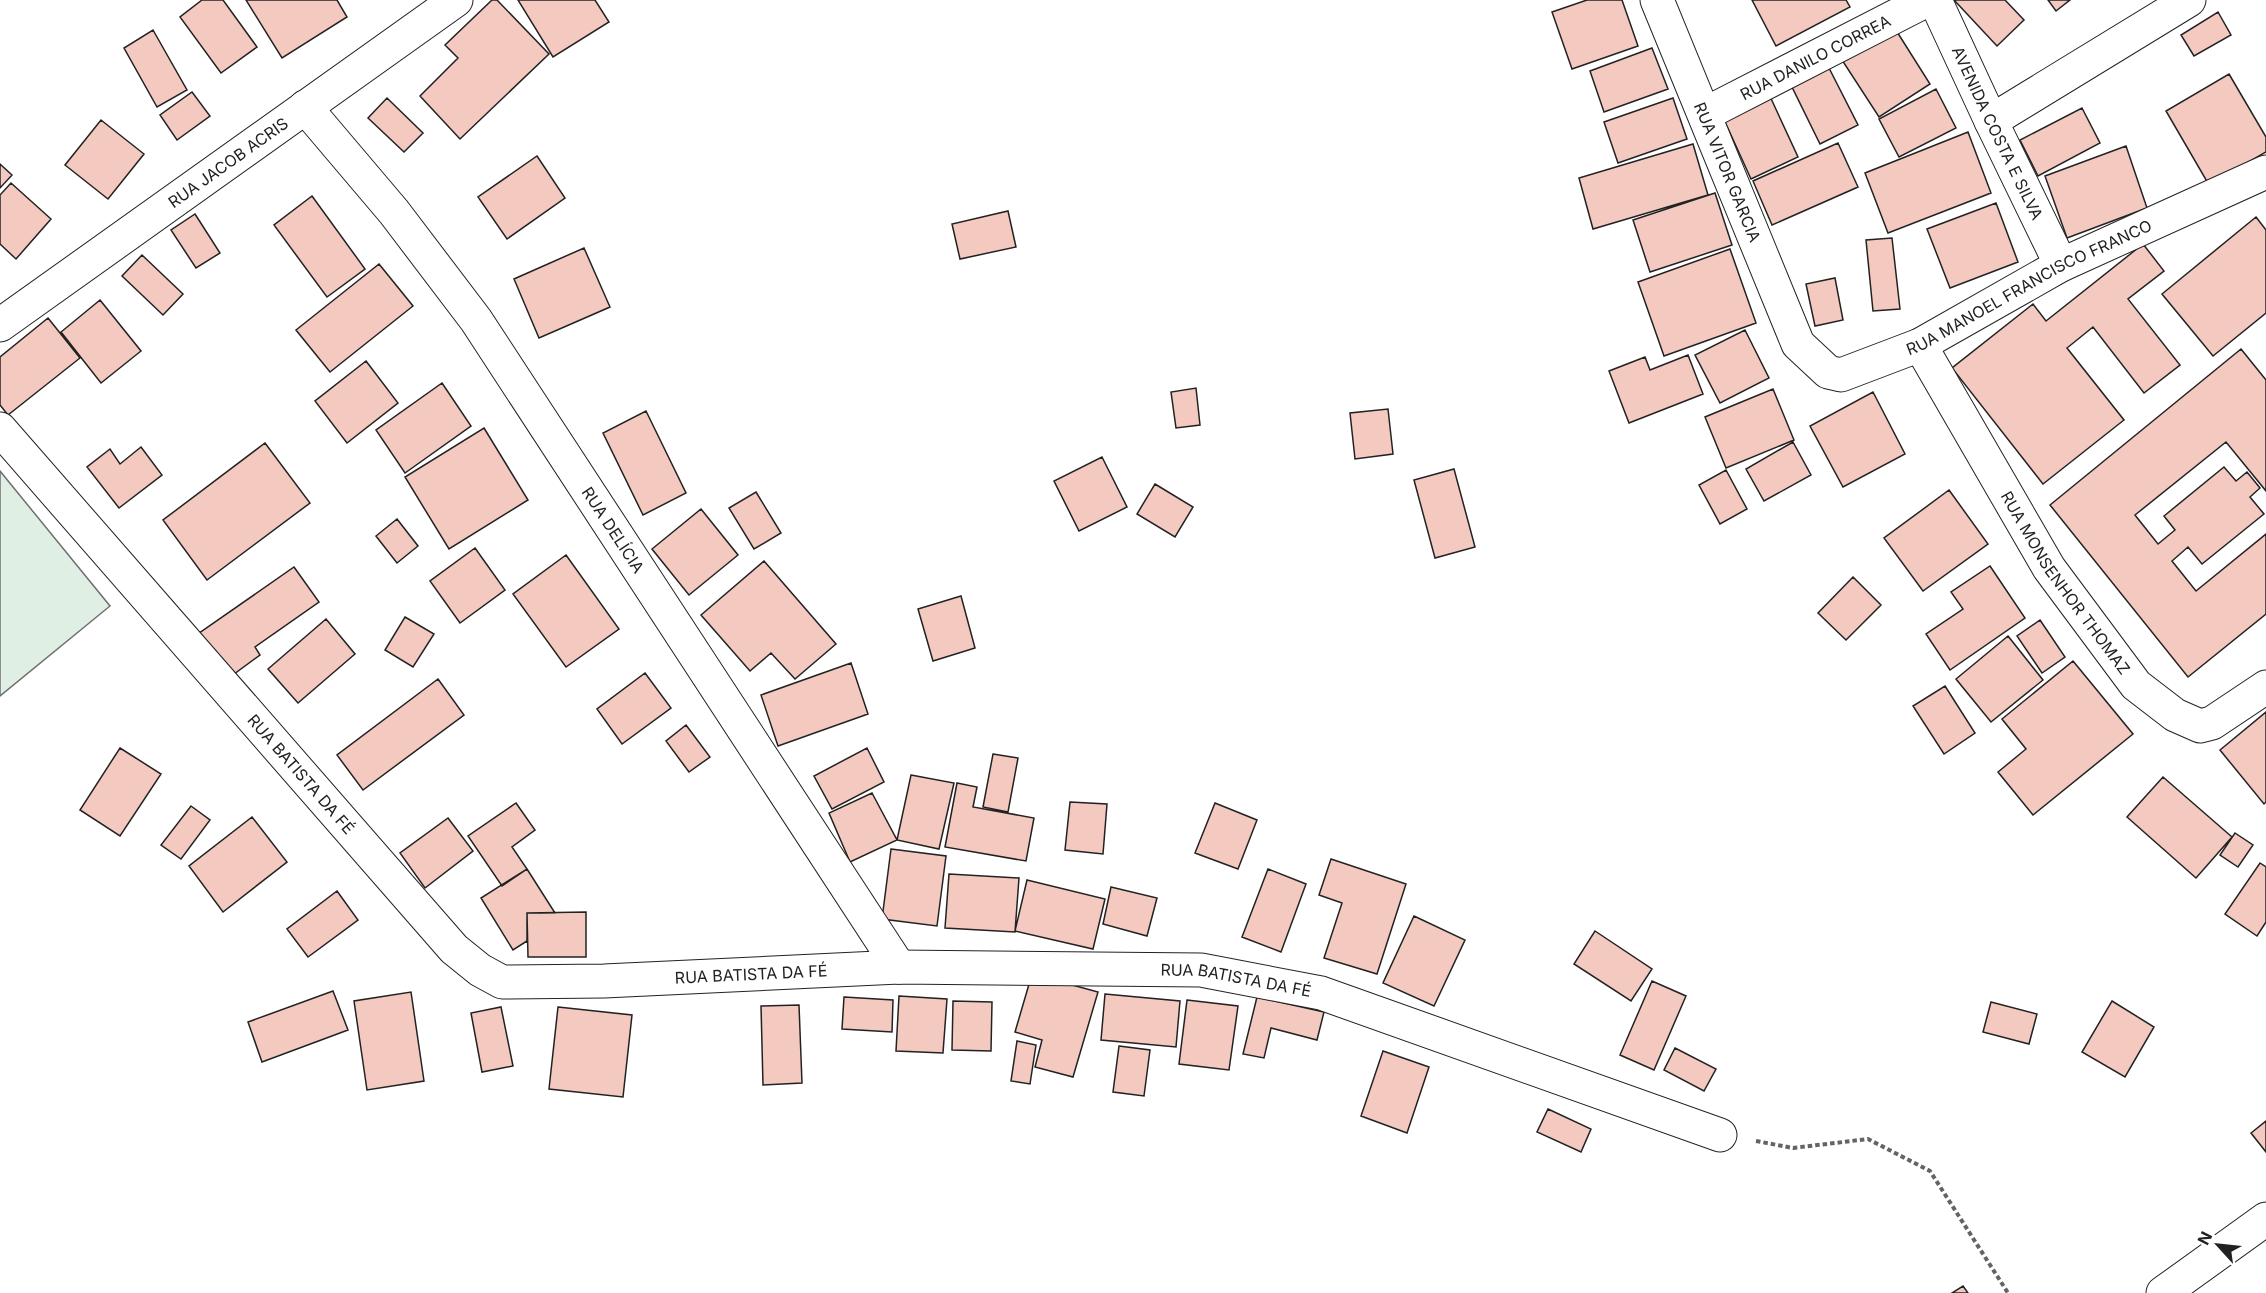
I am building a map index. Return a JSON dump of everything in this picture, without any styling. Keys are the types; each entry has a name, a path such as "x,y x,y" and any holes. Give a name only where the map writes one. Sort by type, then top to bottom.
{"street":[{"name":"RUA JACOB ACRIS","path":"0,325 456,0"},
{"name":"RUA VITOR GARCIA","path":"1657,0 1798,344"},
{"name":"RUA DANILO CORREA","path":"1705,114 1927,0"},
{"name":"AVENIDA COSTA E SILVA","path":"1935,0 2061,265"},
{"path":"1991,121 2189,0"},
{"name":"RUA DELÍCIA","path":"305,107 394,212 476,320 899,967"},
{"name":"RUA MANOEL FRANCISCO FRANCO","path":"1798,344 1828,372 1841,375 1920,345 2061,265 2266,172"},
{"name":"RUA MONSENHOR THOMAZ","path":"1920,345 2049,568 2136,685 2175,715 2200,726 2212,723 2266,687"},
{"name":"RUA BATISTA DA FÉ","path":"0,429 454,949 480,970 502,982 604,981 899,967 1200,970 1321,993 1720,1135"},
{"path":"2163,1293 2266,1219"}],"path":[{"path":"1720,1135 1792,1148 1868,1139 1930,1171 2008,1293"}],"green space":[{"path":"0,471 110,606 0,696"}],"building":[{"path":"202,0 223,0 257,47 221,73 180,17"},
{"path":"246,0 337,0 347,17 282,58"},
{"path":"492,0 497,0 549,54 460,139 420,96 458,58 445,45"},
{"path":"518,0 595,0 609,22 553,57"},
{"path":"1587,0 1622,0 1638,46 1572,69 1552,12"},
{"path":"1752,0 1846,0 1850,7 1776,46"},
{"path":"1954,0 2005,0 2024,20 1997,46"},
{"path":"2048,0 2070,0 2056,11"},
{"path":"2218,12 2231,35 2194,56 2181,35"},
{"path":"1894,27 1930,84 1879,117 1842,60"},
{"path":"153,30 187,90 157,107 124,48"},
{"path":"1652,48 1668,89 1604,112 1590,71"},
{"path":"1828,66 1858,125 1820,144 1791,85"},
{"path":"2229,74 2266,137 2266,152 2209,185 2166,111"},
{"path":"1936,89 1956,128 1899,157 1879,119"},
{"path":"192,92 210,116 177,140 160,115"},
{"path":"1768,92 1798,157 1751,179 1721,113"},
{"path":"387,98 423,133 404,152 368,118"},
{"path":"1673,98 1687,139 1618,163 1604,122"},
{"path":"2082,108 2100,143 2038,176 2020,140"},
{"path":"101,120 144,154 108,199 65,165"},
{"path":"1968,132 1991,193 1888,233 1865,173"},
{"path":"1838,143 1858,187 1772,225 1753,181"},
{"path":"1693,144 1708,195 1593,229 1579,178"},
{"path":"2126,146 2147,208 2067,238 2045,176"},
{"path":"537,156 565,198 507,239 478,197"},
{"path":"0,164 12,175 0,188"},
{"path":"11,183 51,219 16,259 0,244 0,195"},
{"path":"1715,193 1732,245 1650,272 1633,220"},
{"path":"312,196 365,269 327,297 274,225"},
{"path":"1996,203 2018,262 1950,288 1927,229"},
{"path":"1008,211 1016,247 960,259 952,224"},
{"path":"195,214 220,253 196,268 171,230"},
{"path":"2256,217 2266,230 2266,313 2213,356 2162,294"},
{"path":"1892,238 1900,309 1873,311 1866,240"},
{"path":"2143,244 2164,271 2128,299 2180,365 2144,393 2093,327 2067,348 2124,420 2043,484 1952,368 2033,304 2046,321"},
{"path":"584,248 610,307 539,338 514,279"},
{"path":"1730,249 1756,323 1664,356 1638,282"},
{"path":"142,255 183,294 163,315 122,276"},
{"path":"379,264 413,306 330,372 296,330"},
{"path":"1835,278 1843,320 1815,326 1806,284"},
{"path":"100,300 141,351 101,383 61,332"},
{"path":"48,318 80,358 8,415 0,405 0,357"},
{"path":"1745,330 1769,378 1720,403 1695,355"},
{"path":"2241,349 2266,380 2266,491 2226,442 2135,515 2158,544 2175,530 2164,516 2224,467 2236,481 2247,472 2260,488 2250,497 2264,514 2202,564 2188,547 2172,561 2196,591 2266,534 2266,614 2188,677 2050,505"},
{"path":"1688,355 1703,394 1629,423 1609,371 1645,357 1650,370"},
{"path":"366,361 398,403 347,443 315,401"},
{"path":"442,383 471,426 405,473 376,430"},
{"path":"1196,388 1200,425 1176,428 1171,392"},
{"path":"1773,389 1794,440 1726,468 1705,417"},
{"path":"1873,392 1905,454 1843,487 1810,426"},
{"path":"1388,409 1393,454 1355,459 1350,413"},
{"path":"646,411 686,493 643,515 603,433"},
{"path":"484,428 528,500 449,549 405,477"},
{"path":"1793,442 1811,475 1764,501 1746,469"},
{"path":"265,443 310,503 207,580 163,520"},
{"path":"141,447 162,475 119,508 87,467 110,449 120,464"},
{"path":"1102,457 1127,507 1079,531 1054,481"},
{"path":"1454,469 1475,547 1435,558 1414,480"},
{"path":"1726,470 1747,509 1720,524 1699,485"},
{"path":"1155,484 1193,507 1175,537 1137,514"},
{"path":"1949,490 1988,544 1923,591 1884,538"},
{"path":"756,492 781,533 754,549 729,508"},
{"path":"701,509 738,555 689,595 652,549"},
{"path":"397,519 418,546 397,563 376,536"},
{"path":"475,548 505,590 460,623 430,581"},
{"path":"566,555 619,629 566,667 513,594"},
{"path":"764,561 836,644 795,679 771,653 750,671 701,615"},
{"path":"1990,566 2025,618 1950,670 1926,634 1963,609 1951,592"},
{"path":"294,567 319,602 255,647 260,655 226,680 195,636"},
{"path":"1853,577 1881,605 1846,640 1818,613"},
{"path":"961,596 975,648 933,661 918,609"},
{"path":"405,617 434,634 413,667 385,650"},
{"path":"326,619 355,654 298,703 268,669"},
{"path":"2040,620 2065,657 2042,673 2017,636"},
{"path":"2008,636 2043,680 1991,722 1956,679"},
{"path":"2073,661 2133,734 2033,815 1998,772 2026,749 2002,719"},
{"path":"851,663 868,714 778,746 761,695"},
{"path":"645,673 671,708 622,744 597,709"},
{"path":"438,679 464,715 363,790 337,755"},
{"path":"1945,686 1975,733 1944,754 1913,706"},
{"path":"2266,712 2266,802 2264,804 2220,750"},
{"path":"686,725 710,757 689,772 666,741"},
{"path":"120,748 161,774 120,836 80,810"},
{"path":"867,748 884,782 832,809 814,776"},
{"path":"993,754 1018,758 1008,812 983,807"},
{"path":"911,775 954,783 939,849 897,840"},
{"path":"2163,777 2232,837 2196,878 2127,817"},
{"path":"957,783 977,787 973,807 1034,818 1026,861 945,847"},
{"path":"872,793 897,840 850,862 829,813"},
{"path":"1070,802 1107,804 1103,854 1065,850"},
{"path":"516,803 535,830 512,847 527,869 502,886 468,836"},
{"path":"1215,803 1257,820 1238,869 1195,853"},
{"path":"191,806 210,820 181,859 161,845"},
{"path":"252,817 287,862 223,912 189,866"},
{"path":"448,818 473,851 425,888 400,853"},
{"path":"2235,833 2253,845 2238,867 2220,855"},
{"path":"891,849 946,856 937,926 882,919"},
{"path":"1331,859 1406,884 1377,974 1324,958 1342,903 1319,895"},
{"path":"2260,863 2266,867 2266,922 2257,936 2225,914"},
{"path":"527,869 555,913 527,913 527,941 513,950 481,898"},
{"path":"1268,869 1306,884 1281,952 1242,937"},
{"path":"949,874 1019,878 1015,932 945,928"},
{"path":"1027,880 1105,899 1093,949 1015,931"},
{"path":"1111,887 1157,898 1147,936 1103,924"},
{"path":"337,891 358,920 308,957 287,929"},
{"path":"586,912 586,957 528,957 527,913"},
{"path":"1414,916 1465,940 1434,1006 1383,983"},
{"path":"1595,931 1652,969 1631,1001 1574,964"},
{"path":"1032,974 1098,992 1073,1077 1035,1067 1042,1040 1015,1032"},
{"path":"1652,981 1686,996 1654,1070 1620,1055"},
{"path":"333,991 348,1030 262,1062 248,1022"},
{"path":"411,992 424,1081 367,1090 354,1001"},
{"path":"1105,994 1180,1001 1176,1047 1101,1040"},
{"path":"899,996 947,999 943,1053 896,1051"},
{"path":"844,997 893,1000 892,1032 842,1029"},
{"path":"1257,997 1324,1012 1317,1040 1271,1028 1264,1058 1243,1054"},
{"path":"1187,1000 1238,1006 1229,1070 1179,1064"},
{"path":"953,1001 992,1002 991,1051 952,1050"},
{"path":"2112,1001 2154,1027 2125,1077 2082,1052"},
{"path":"1991,1002 2037,1014 2029,1044 1983,1032"},
{"path":"799,1005 802,1083 763,1085 761,1006"},
{"path":"501,1007 513,1066 482,1072 471,1013"},
{"path":"558,1007 632,1015 623,1097 549,1089"},
{"path":"1017,1041 1036,1045 1030,1084 1011,1081"},
{"path":"1119,1046 1150,1050 1144,1096 1113,1092"},
{"path":"1675,1048 1716,1069 1704,1091 1664,1070"},
{"path":"1383,1051 1429,1067 1407,1133 1361,1116"},
{"path":"1548,1109 1591,1129 1581,1152 1537,1132"},
{"path":"2266,1121 2266,1152 2251,1133"},
{"path":"1963,1286 1968,1293 1952,1293"}]}
